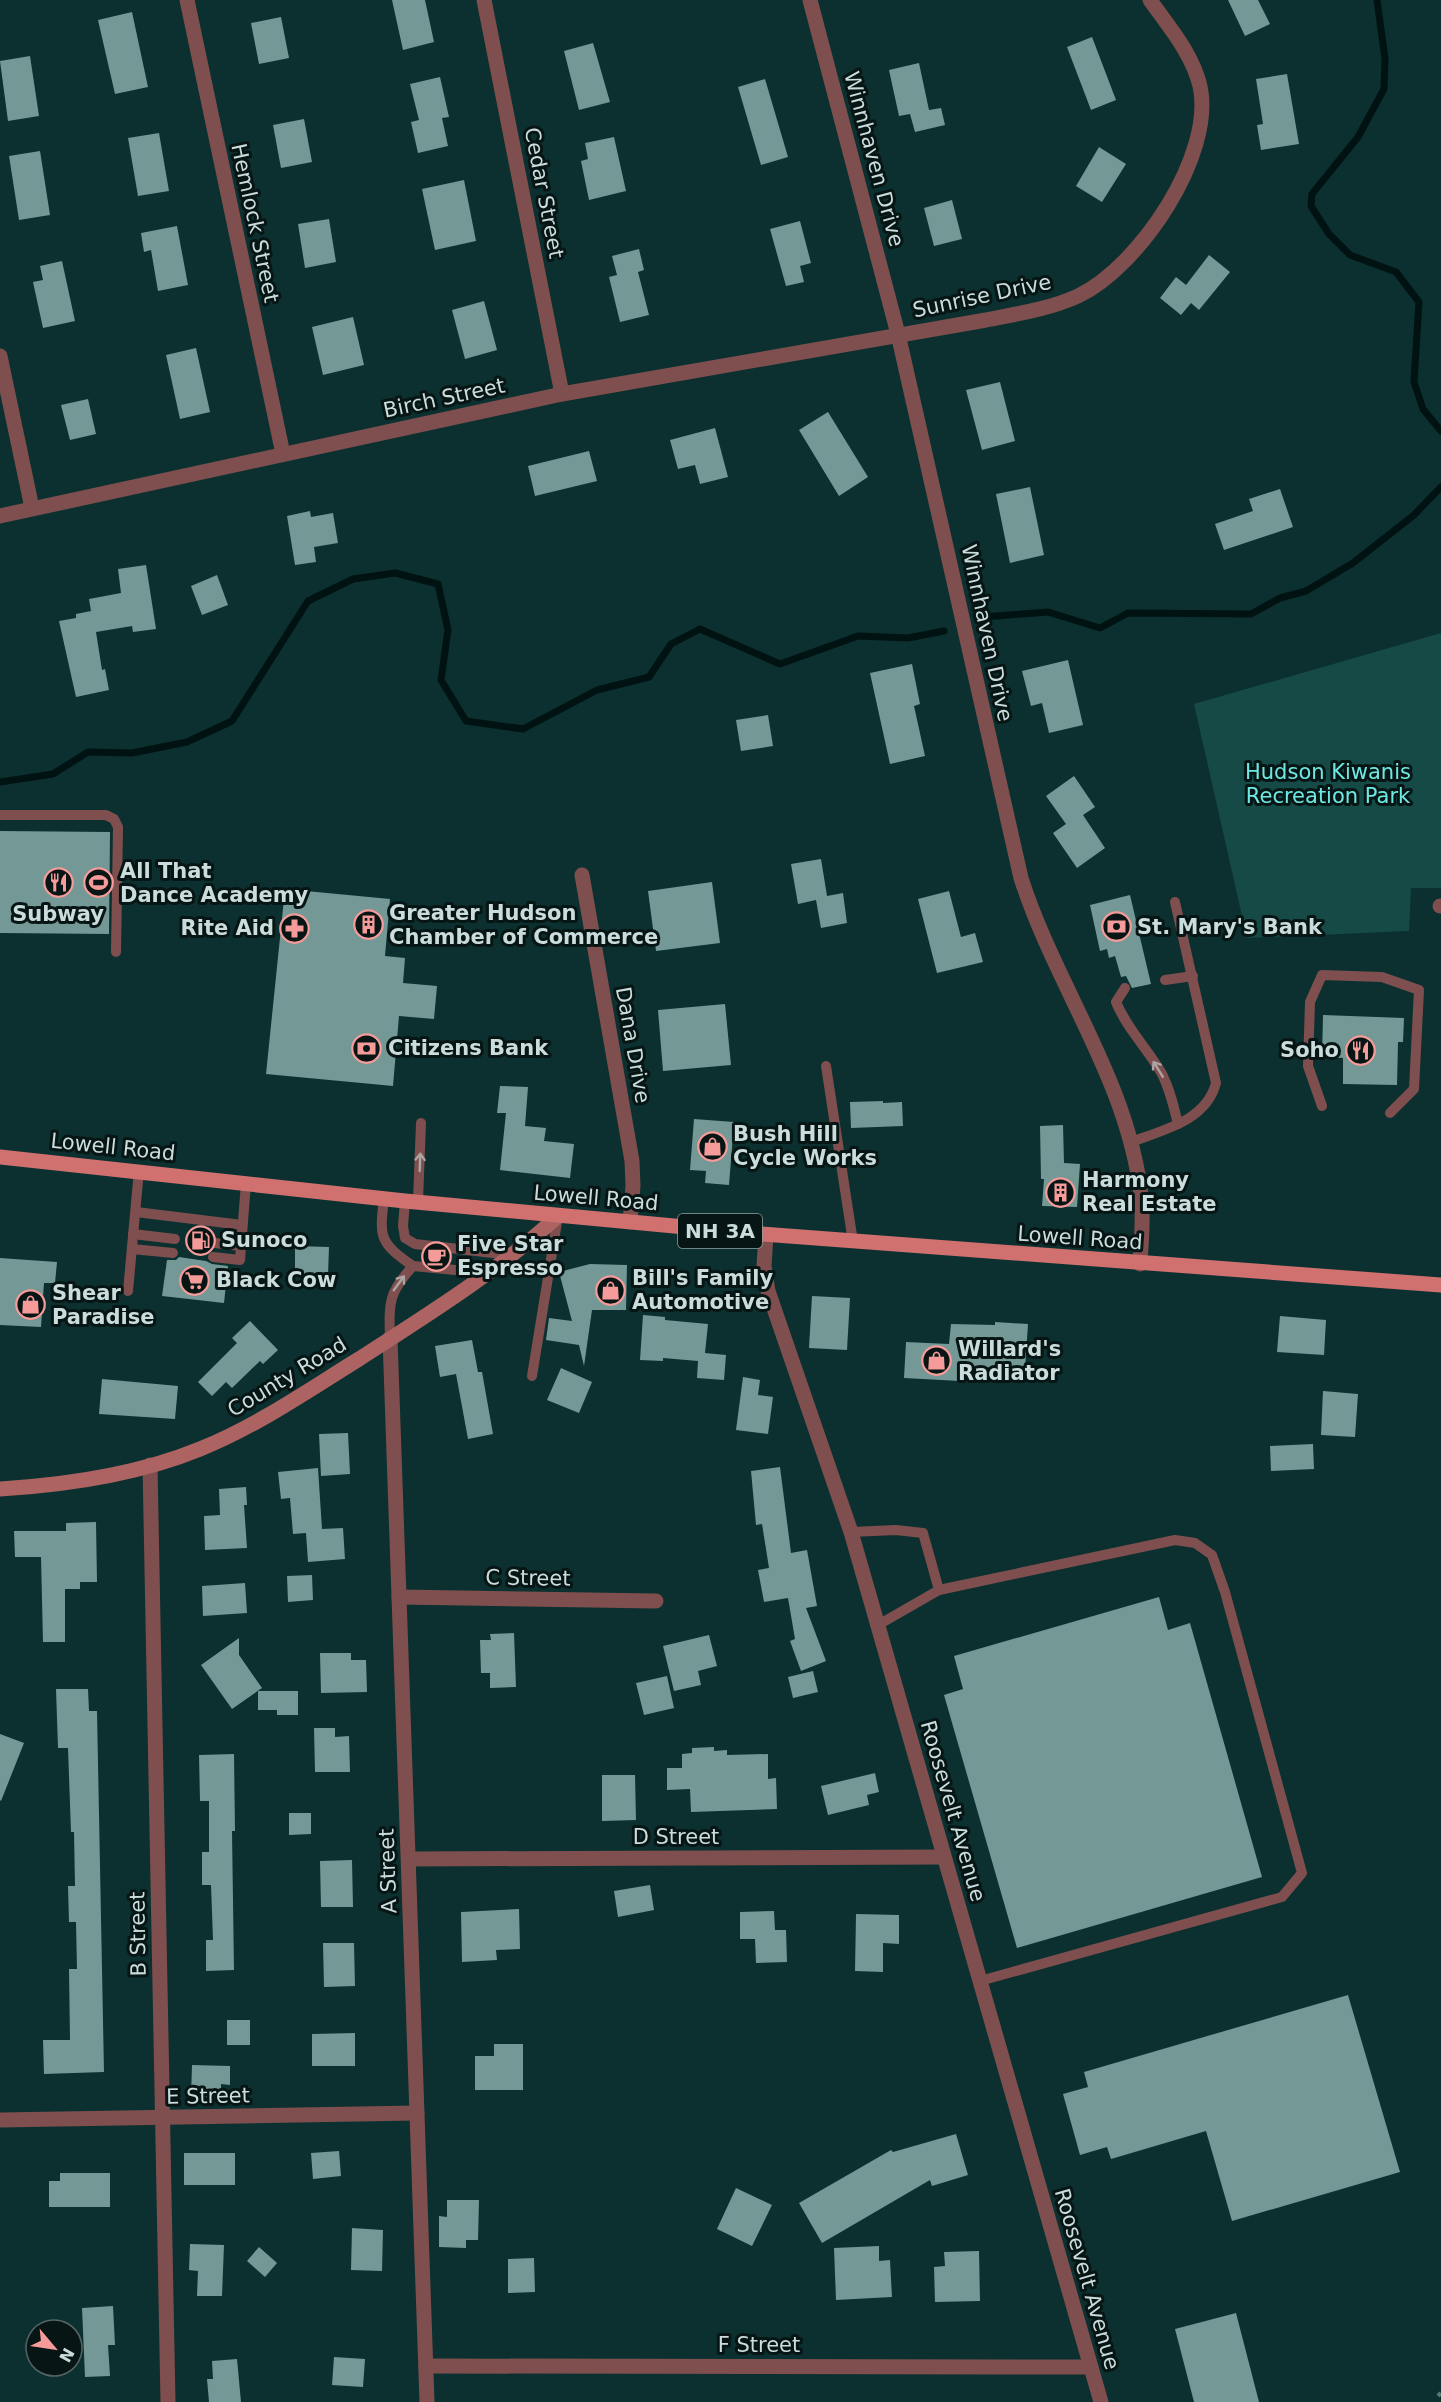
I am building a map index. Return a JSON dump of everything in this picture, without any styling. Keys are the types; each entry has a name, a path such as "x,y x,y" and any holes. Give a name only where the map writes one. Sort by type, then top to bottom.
{"main road":[{"name":"Lowell Road","path":"0,1156 384,1199 766,1235 1441,1286"}],"street":[{"name":"Hemlock Street","path":"187,0 283,454"},
{"name":"Cedar Street","path":"484,0 562,394"},
{"name":"Winnhaven Drive","path":"810,0 898,334 1021,878 1048,951 1098,1054 1120,1107 1131,1142 1141,1197 1140,1264"},
{"name":"Sunrise Drive","path":"898,334 1007,316 1039,309 1077,296 1111,275 1147,236 1163,214 1187,167 1196,141 1200,115 1200,88 1193,64 1150,0"},
{"name":"Birch Street","path":"0,516 562,394 898,334"},
{"path":"0,356 32,508"},
{"name":"Dana Drive","path":"582,875 632,1161 633,1186 630,1222"},
{"name":"County Road","path":"0,1489 78,1479 150,1465 200,1449 254,1423 390,1338 487,1273 558,1216"},
{"name":"Roosevelt Avenue","path":"766,1235 764,1266 768,1291 851,1532 1101,2402"},
{"name":"A Street","path":"390,1338 427,2402"},
{"name":"B Street","path":"150,1465 168,2402"},
{"name":"C Street","path":"399,1597 656,1601"},
{"name":"D Street","path":"408,1859 944,1857"},
{"name":"E Street","path":"0,2120 417,2113"},
{"name":"F Street","path":"426,2366 1091,2367"}],"lane":[{"path":"0,815 106,815 114,819 118,827 116,952"},
{"path":"1131,1142 1178,1124 1196,1114 1212,1096 1216,1083 1174,902"},
{"path":"1322,1106 1308,1066 1310,1002 1322,975 1382,977 1419,990 1414,1089 1390,1113"},
{"path":"1165,980 1193,976"},
{"path":"1125,988 1116,1002 1121,1015 1161,1072 1169,1089 1178,1124"},
{"path":"826,1066 853,1242"},
{"path":"421,1123 412,1201 403,1226 405,1238 415,1244 511,1255"},
{"path":"128,1292 140,1170"},
{"path":"213,1257 240,1260 246,1183"},
{"path":"384,1199 380,1228 386,1244 413,1266 487,1273"},
{"path":"136,1212 242,1225"},
{"path":"532,1376 558,1216"},
{"path":"133,1234 176,1239"},
{"path":"215,1243 240,1246"},
{"path":"132,1249 173,1253"},
{"path":"390,1338 389,1314 392,1294 401,1279 413,1266"},
{"path":"851,1532 896,1530 923,1533 939,1590"},
{"path":"878,1625 939,1590 1175,1540 1195,1543 1212,1556 1225,1592 1302,1873 1282,1897 980,1981"}],"green space":[{"name":"Hudson Kiwanis Recreation Park","path":"1441,633 1441,888 1411,888 1409,931 1247,938 1194,704"}],"building":[{"path":"392,0 425,0 434,42 403,50"},
{"path":"1228,0 1258,0 1270,24 1245,36"},
{"path":"132,12 148,87 115,94 98,20"},
{"path":"281,17 289,58 259,64 251,23"},
{"path":"1092,37 1116,100 1091,110 1067,47"},
{"path":"593,43 610,102 579,110 564,51"},
{"path":"30,56 39,116 8,121 0,61"},
{"path":"919,63 929,110 941,108 945,125 915,132 910,114 899,116 889,70"},
{"path":"1287,74 1299,144 1261,150 1257,125 1263,124 1256,79"},
{"path":"440,77 449,117 442,118 448,146 418,153 411,122 419,120 410,84"},
{"path":"765,79 788,157 761,165 738,87"},
{"path":"304,119 312,162 281,168 273,125"},
{"path":"159,133 169,191 138,196 128,138"},
{"path":"614,137 626,191 589,200 581,161 588,159 585,143"},
{"path":"1099,147 1126,164 1102,202 1076,186"},
{"path":"40,151 50,215 19,220 9,156"},
{"path":"464,180 476,241 435,250 422,189"},
{"path":"952,200 962,239 934,246 924,208"},
{"path":"329,219 336,262 305,268 298,224"},
{"path":"800,221 811,263 800,266 804,282 786,286 770,229"},
{"path":"177,226 188,285 158,291 151,250 144,252 141,233"},
{"path":"639,249 644,270 638,272 649,315 620,322 609,277 617,275 612,256"},
{"path":"1209,255 1230,272 1199,310 1191,303 1181,315 1160,298 1176,277 1186,285"},
{"path":"62,261 75,321 43,328 33,282 43,280 40,266"},
{"path":"484,301 497,350 465,359 452,310"},
{"path":"353,317 364,365 323,375 312,327"},
{"path":"196,348 210,412 180,419 166,355"},
{"path":"1000,382 1015,441 982,450 966,390"},
{"path":"88,399 96,434 70,440 61,405"},
{"path":"828,412 868,477 839,496 799,430"},
{"path":"715,428 728,477 700,484 695,465 678,469 670,440"},
{"path":"589,451 597,481 535,496 528,466"},
{"path":"1030,487 1044,555 1010,563 996,494"},
{"path":"1280,489 1293,527 1224,550 1215,524 1253,511 1249,499"},
{"path":"310,511 311,517 333,513 338,543 314,547 316,562 295,565 287,516"},
{"path":"146,565 156,629 133,632 132,626 96,632 102,670 105,669 109,690 76,697 59,621 76,618 76,614 91,611 89,599 121,593 118,569"},
{"path":"217,575 228,605 202,615 191,586"},
{"path":"1068,660 1083,725 1049,733 1042,703 1031,706 1022,671"},
{"path":"912,664 920,704 914,706 925,756 890,764 870,673"},
{"path":"768,715 773,746 741,751 736,720"},
{"path":"1074,776 1095,807 1083,815 1105,848 1077,868 1053,833 1066,824 1046,796"},
{"path":"0,831 110,832 109,934 0,933"},
{"path":"821,859 827,896 843,893 847,923 821,928 816,900 798,904 791,864"},
{"path":"712,882 720,943 656,951 648,891"},
{"path":"285,889 390,899 385,956 405,958 403,983 437,986 434,1019 399,1016 393,1086 266,1074"},
{"path":"949,891 961,937 975,933 983,962 937,973 918,899"},
{"name":"St. Mary's Bank","path":"1130,895 1151,984 1132,988 1126,976 1121,977 1115,956 1109,958 1107,949 1100,951 1090,905"},
{"path":"725,1004 731,1065 663,1071 658,1010"},
{"name":"Soho","path":"1323,1015 1404,1018 1403,1042 1398,1042 1397,1085 1343,1084 1343,1058 1322,1057"},
{"path":"500,1086 528,1087 525,1126 546,1128 544,1141 574,1144 570,1178 500,1170 506,1113 497,1113"},
{"path":"883,1101 883,1103 902,1102 903,1126 851,1128 850,1102"},
{"name":"Bush Hill Cycle Works","path":"694,1119 734,1122 729,1185 705,1183 706,1171 690,1170"},
{"name":"Harmony Real Estate","path":"1063,1125 1064,1163 1080,1164 1077,1207 1042,1206 1044,1179 1041,1179 1040,1126"},
{"path":"295,1246 329,1247 328,1276 295,1275"},
{"name":"Black Cow","path":"179,1257 228,1266 224,1303 162,1296 167,1260 176,1260"},
{"path":"0,1258 57,1262 55,1283 44,1283 41,1327 0,1325"},
{"path":"590,1264 627,1265 626,1310 592,1310 584,1366 579,1345 546,1340 549,1318 572,1321 559,1272"},
{"path":"812,1296 850,1298 847,1350 809,1348"},
{"path":"643,1315 665,1317 665,1320 708,1324 705,1353 726,1355 724,1380 697,1378 698,1361 663,1358 663,1361 640,1360"},
{"path":"1280,1316 1326,1320 1324,1355 1277,1352"},
{"path":"250,1321 278,1350 263,1364 260,1361 232,1388 226,1382 212,1396 198,1382 237,1343 232,1338"},
{"path":"995,1322 1028,1324 1025,1370 980,1367 979,1382 904,1378 906,1342 949,1344 951,1324 995,1325"},
{"path":"472,1340 478,1372 482,1372 493,1434 468,1439 456,1374 440,1377 435,1346"},
{"path":"561,1368 592,1382 579,1413 547,1400"},
{"path":"743,1377 760,1380 758,1395 773,1397 768,1434 736,1430"},
{"path":"102,1379 178,1386 175,1419 99,1414"},
{"path":"1323,1391 1358,1394 1355,1437 1321,1435"},
{"path":"348,1433 350,1474 321,1476 319,1434"},
{"path":"1313,1444 1314,1469 1271,1471 1270,1446"},
{"path":"780,1467 791,1553 807,1550 817,1606 806,1608 826,1661 801,1671 790,1641 795,1639 788,1598 764,1602 758,1570 769,1568 762,1524 756,1525 751,1471"},
{"path":"318,1468 322,1529 343,1528 345,1559 308,1562 306,1533 293,1534 290,1498 281,1499 278,1472"},
{"path":"246,1487 247,1505 244,1505 247,1548 205,1550 204,1516 220,1515 219,1489"},
{"path":"96,1522 97,1582 80,1582 80,1589 65,1589 65,1642 43,1642 41,1557 15,1557 14,1531 66,1531 66,1523"},
{"path":"312,1575 313,1600 288,1602 287,1576"},
{"path":"245,1583 247,1613 203,1616 202,1586"},
{"path":"1159,1597 1168,1630 1190,1623 1262,1877 1017,1948 944,1695 963,1689 954,1656"},
{"path":"514,1633 516,1687 490,1688 490,1673 481,1673 480,1640 491,1640 490,1634"},
{"path":"709,1635 717,1666 698,1671 701,1685 674,1691 663,1646"},
{"path":"239,1638 239,1655 262,1688 232,1709 201,1665"},
{"path":"320,1653 351,1653 351,1660 366,1660 367,1692 321,1693"},
{"path":"813,1671 818,1692 793,1698 788,1677"},
{"path":"667,1676 674,1708 644,1715 636,1683"},
{"path":"56,1689 88,1689 89,1711 97,1711 104,2072 44,2074 43,2040 70,2040 69,1969 77,1969 76,1922 69,1922 68,1886 75,1886 68,1748 58,1748"},
{"path":"258,1691 298,1691 298,1715 277,1715 277,1710 258,1710"},
{"path":"314,1728 335,1728 335,1737 349,1736 350,1772 315,1772"},
{"path":"0,1734 24,1743 1,1801 0,1800"},
{"path":"714,1747 714,1751 727,1750 727,1755 768,1754 768,1779 776,1778 777,1809 691,1812 690,1789 667,1790 667,1768 682,1768 682,1754 692,1753 692,1748"},
{"path":"234,1754 235,1831 232,1831 234,1970 206,1971 206,1940 213,1940 211,1885 202,1885 202,1852 209,1852 209,1801 200,1801 199,1755"},
{"path":"875,1773 879,1792 867,1795 869,1805 828,1815 821,1786"},
{"path":"602,1775 635,1775 636,1820 602,1821"},
{"path":"289,1813 311,1813 311,1834 289,1835"},
{"path":"352,1860 353,1907 321,1907 320,1861"},
{"path":"650,1885 654,1910 618,1917 614,1891"},
{"path":"519,1909 520,1949 496,1950 497,1960 462,1962 461,1912"},
{"path":"774,1911 775,1930 786,1930 787,1962 756,1963 755,1939 740,1939 740,1912"},
{"path":"856,1914 899,1915 899,1944 883,1943 883,1972 855,1971"},
{"path":"323,1943 354,1943 355,1986 324,1987"},
{"path":"1348,1995 1400,2172 1232,2221 1206,2131 1111,2159 1107,2147 1080,2155 1063,2094 1088,2087 1084,2072"},
{"path":"227,2020 250,2020 250,2045 227,2045"},
{"path":"355,2033 355,2066 312,2066 312,2034"},
{"path":"494,2044 523,2044 523,2090 475,2090 475,2056 494,2056"},
{"path":"192,2065 230,2066 230,2085 221,2084 221,2098 191,2097"},
{"path":"956,2134 968,2175 932,2186 930,2180 822,2243 799,2203 891,2150 893,2152"},
{"path":"339,2151 341,2176 313,2179 311,2153"},
{"path":"184,2153 235,2153 235,2185 184,2185"},
{"path":"60,2173 110,2173 110,2207 49,2207 49,2181 60,2181"},
{"path":"736,2188 772,2205 752,2246 717,2229"},
{"path":"447,2200 479,2200 478,2240 466,2240 466,2248 439,2247 439,2216 447,2217"},
{"path":"352,2228 383,2230 382,2271 351,2270"},
{"path":"190,2244 224,2245 222,2296 197,2296 198,2271 189,2270"},
{"path":"879,2246 879,2261 890,2260 892,2297 836,2300 834,2248"},
{"path":"259,2247 277,2263 265,2277 247,2261"},
{"path":"979,2251 980,2301 935,2302 934,2267 945,2266 944,2252"},
{"path":"534,2258 535,2292 508,2293 508,2259"},
{"path":"113,2306 115,2345 108,2345 110,2376 85,2377 82,2308"},
{"path":"1236,2313 1259,2402 1194,2402 1175,2329"},
{"path":"334,2357 365,2359 363,2387 332,2385"},
{"path":"237,2359 241,2402 209,2402 207,2379 213,2379 212,2361"}],"waterway":[{"path":"1377,0 1385,59 1384,89 1358,137 1312,194 1311,206 1329,234 1350,255 1396,272 1419,302 1414,382 1423,409 1441,431"},
{"path":"984,617 1048,612 1100,628 1128,613 1251,614 1280,598 1306,591 1353,563 1414,515 1441,487"},
{"path":"0,782 53,774 88,752 132,753 187,742 232,721 308,601 353,579 395,573 438,584 448,630 441,680 466,721 523,729 597,690 649,677 671,644 700,629 780,664 858,636 908,638 944,631"}],"place":[{"name":"Subway","path":"58,883"},
{"name":"All That Dance Academy","path":"99,883"},
{"name":"Greater Hudson Chamber of Commerce","path":"368,925"},
{"name":"St. Mary's Bank","path":"1116,927"},
{"name":"Rite Aid","path":"295,928"},
{"name":"Citizens Bank","path":"367,1048"},
{"name":"Soho","path":"1360,1050"},
{"name":"Bush Hill Cycle Works","path":"712,1146"},
{"name":"Harmony Real Estate","path":"1061,1192"},
{"name":"Sunoco","path":"200,1240"},
{"name":"Five Star Espresso","path":"436,1256"},
{"name":"Black Cow","path":"195,1280"},
{"name":"Bill's Family Automotive","path":"611,1290"},
{"name":"Shear Paradise","path":"31,1305"},
{"name":"Willard's Radiator","path":"937,1361"}]}
